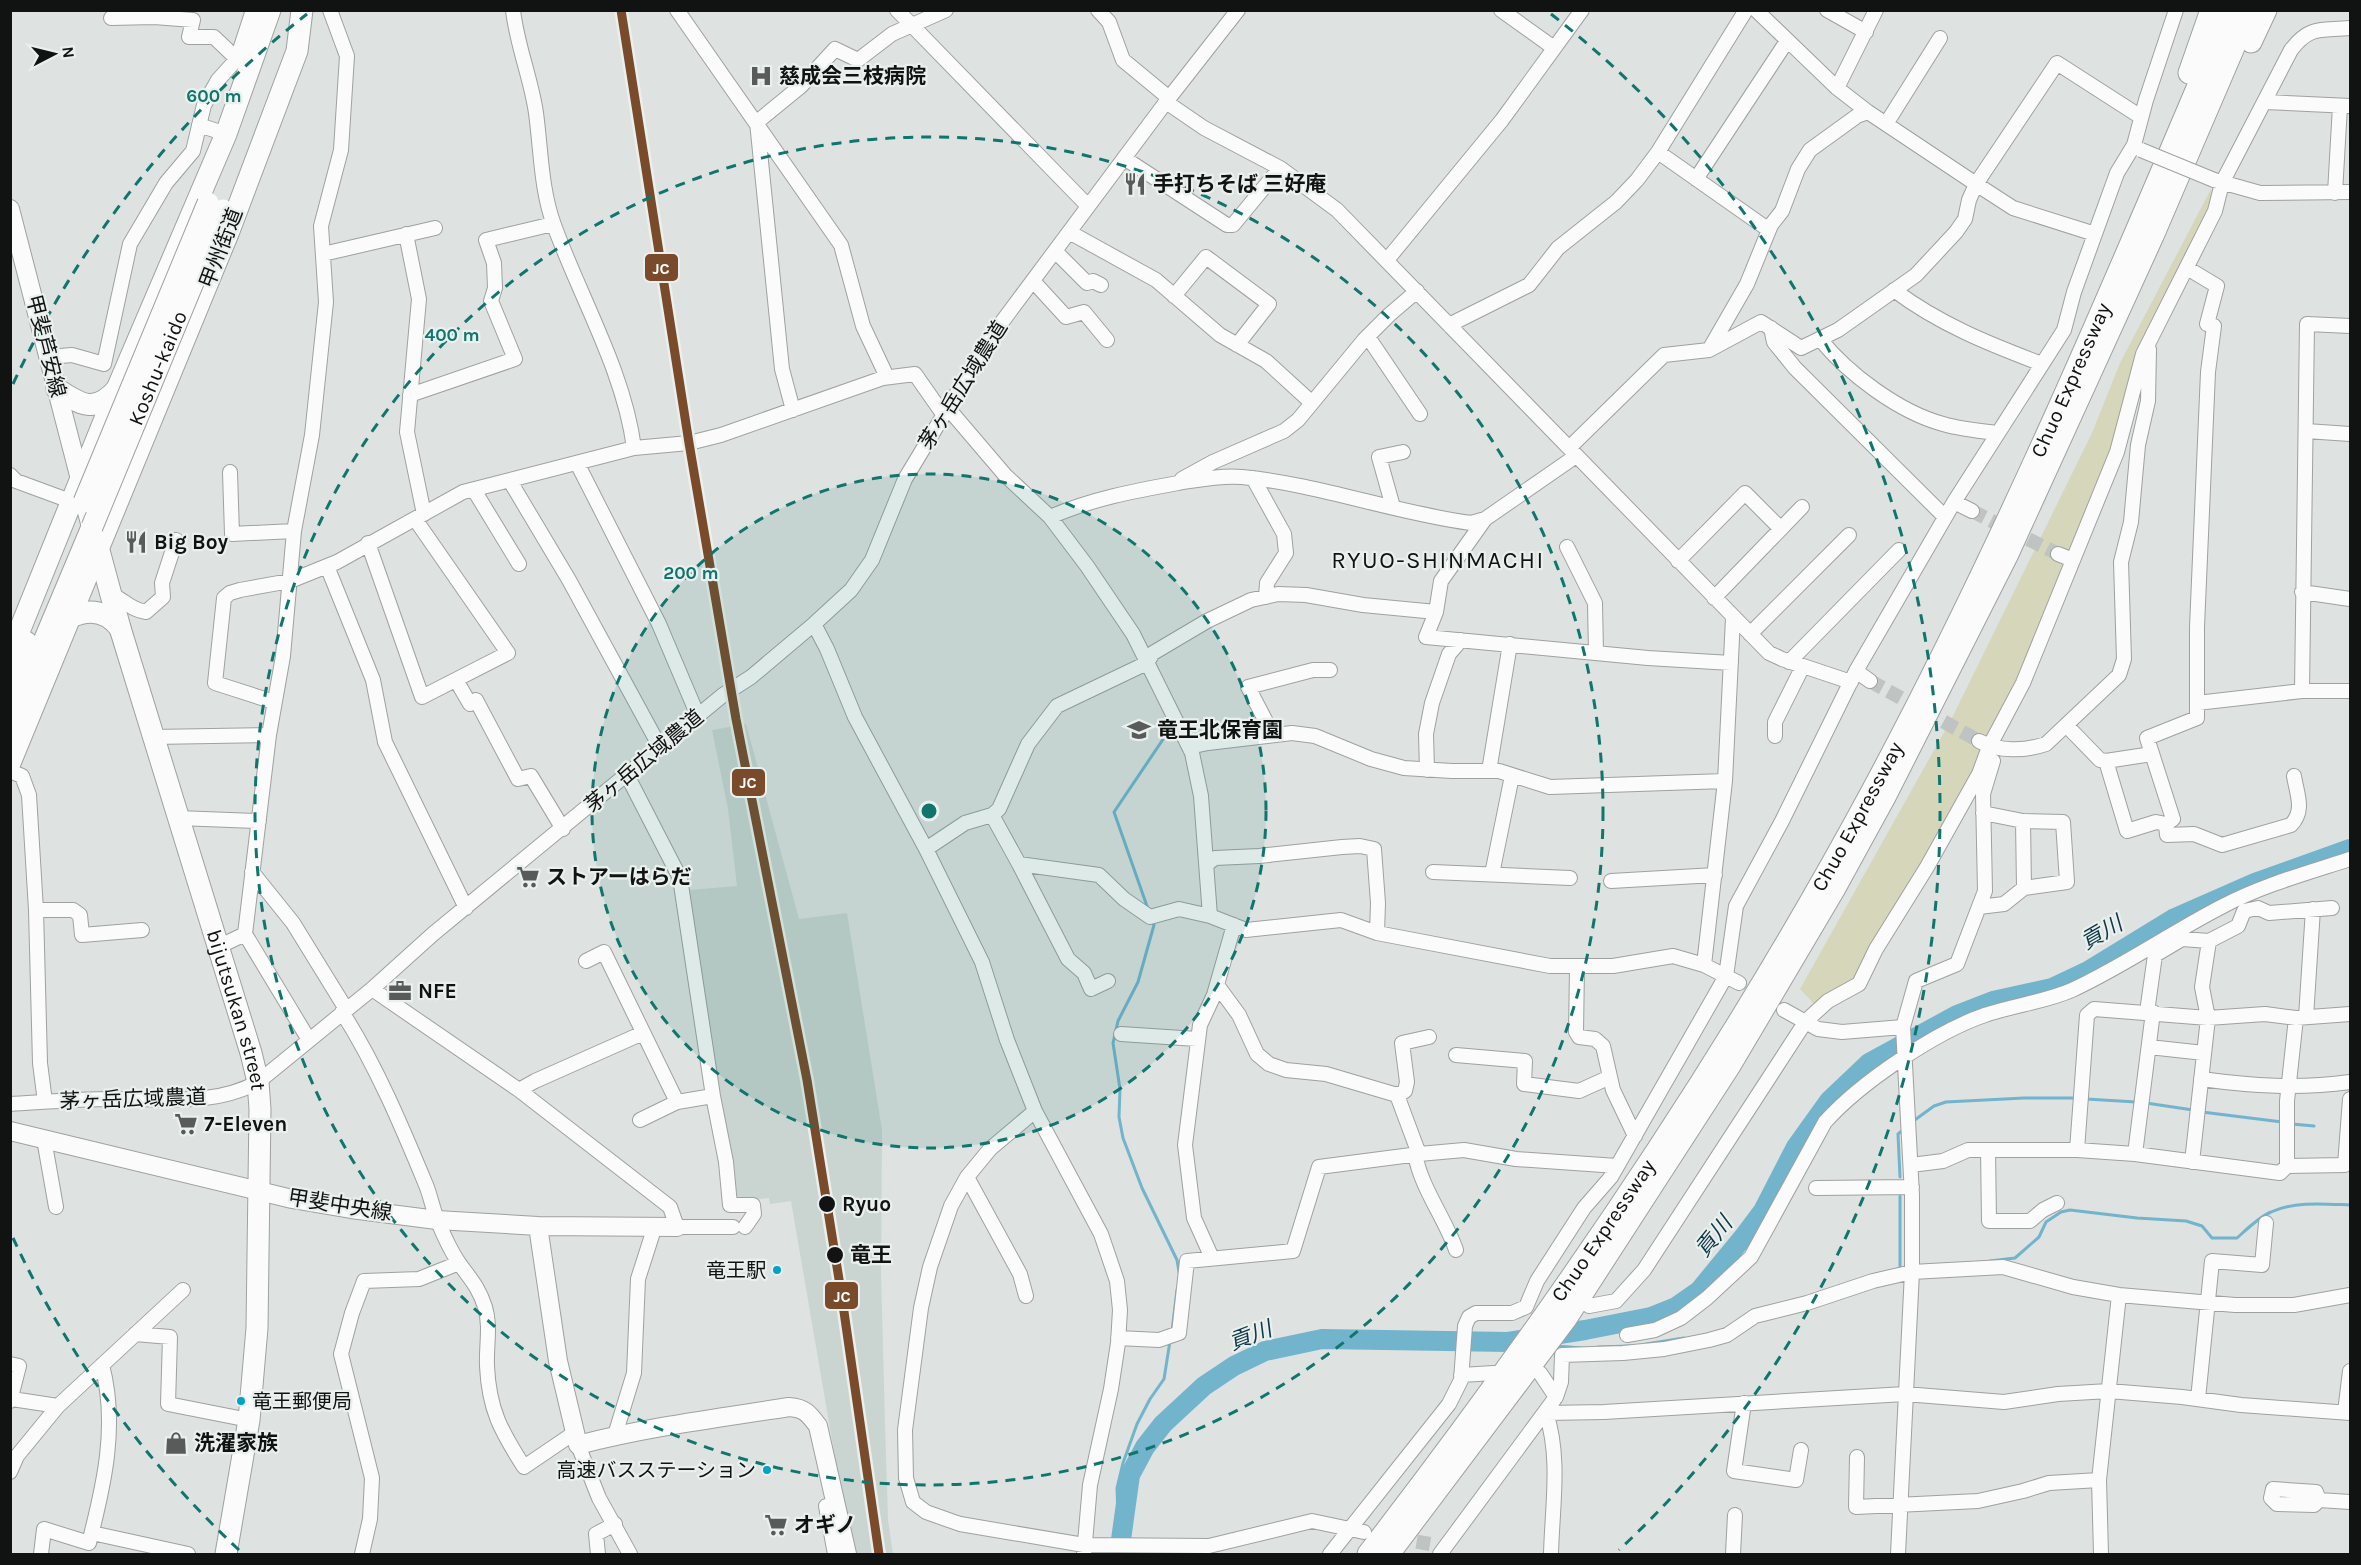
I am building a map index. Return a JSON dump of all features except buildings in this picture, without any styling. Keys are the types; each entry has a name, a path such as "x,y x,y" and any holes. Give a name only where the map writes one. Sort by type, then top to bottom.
{"highway":[{"path":"10,654 77,493 117,389 226,134 270,10"},
{"name":"Koshu-kaido","path":"10,722 216,207 279,10"},
{"name":"Koshu-kaido","path":"10,680 301,10"},
{"name":"甲州街道","path":"10,762 185,341 297,51 301,10"},
{"path":"2116,280 2211,10"},
{"name":"Chuo Expressway","path":"1389,1554 1519,1369 1538,1311 1643,1172 1718,1056 1873,789 1999,535 2116,280 2230,10"},
{"name":"Chuo Expressway","path":"1368,1554 1519,1369 1566,1319 1731,1064 1783,979 1885,797 2008,554 2153,236 2250,10"},
{"path":"2153,236 2209,130 2266,10"},
{"path":"57,389 74,401 92,406 109,399 117,389"},
{"name":"bijutsukan street","path":"77,493 99,548 120,628 258,1082 260,1109 257,1328 249,1420 226,1554"},
{"path":"71,617 92,611 113,619 120,628"}],"main road":[{"name":"甲斐芦安線","path":"12,220 57,389 77,493"},
{"name":"甲斐中央線","path":"10,1131 258,1191 351,1209 437,1220 538,1226 677,1227"},
{"path":"538,1226 558,1361 576,1439 801,1407 808,1412 818,1426 847,1554"}],"street":[{"path":"49,357 72,355 104,364 130,244 166,183 193,152 204,105 218,80 237,58 253,10"},
{"path":"309,1040 245,934 269,735 283,656 294,531 312,435 326,302 321,226 341,150 347,56 330,10"},
{"path":"513,10 516,37 536,110 544,182 553,224 601,336 632,427 634,448"},
{"path":"677,10 841,245 863,326 887,377"},
{"path":"897,10 1088,206"},
{"path":"757,122 801,86 835,49 858,60 879,43 910,25 946,10"},
{"path":"1098,10 1109,22 1123,60 1168,100 1204,128 1280,168 1337,210 1769,652 1789,662 1870,681"},
{"name":"茅ヶ岳広域農道","path":"10,1104 111,1099 197,1100 246,1089 258,1082 372,989 433,934 723,695 751,677 814,624 851,590 872,560 905,479 990,338 1238,10"},
{"path":"1501,10 1554,48"},
{"path":"1387,260 1502,120 1582,10"},
{"path":"1449,325 1529,285 1558,248 1616,202 1637,180 1658,152 1746,10"},
{"path":"1756,10 1837,88 1868,112 1976,184 2013,208 2095,234"},
{"path":"1827,10 1866,32"},
{"path":"1837,88 1876,10"},
{"path":"1330,1554 1357,1530 1449,1404 1461,1380 1465,1326 1469,1317 1476,1313 1538,1311 1537,1281 1584,1208 1611,1177 1726,976 1736,906 1782,821 1854,676 1954,502 2064,330 2074,292 2117,173 2137,148 2141,117 2176,10"},
{"path":"111,18 193,15 189,37 214,37 237,58"},
{"path":"1589,1306 1616,1301 1644,1270 1805,1023 1828,1001 1859,984 1864,977 1876,949 1927,867 1979,774 1988,745 2023,682 2116,452 2137,374 2148,345 2215,211 2218,182 2265,102 2291,50 2302,36 2310,32 2350,28"},
{"path":"1886,123 1940,38"},
{"path":"1696,179 1787,41"},
{"path":"1731,663 1426,637 1436,612 1441,581 1485,519 1573,452 1664,355 1709,350 1761,322 1801,348 1838,330 1916,275 1965,219 1976,184 2057,63 2141,117"},
{"path":"2265,102 2345,106 2335,193"},
{"path":"1709,350 1747,284 1769,230 1782,211 1798,169 1810,150 1857,116 1868,112"},
{"path":"757,122 782,369 793,410"},
{"path":"199,125 226,134"},
{"path":"2137,148 2218,182 2260,193 2350,192"},
{"path":"1658,152 1769,230"},
{"path":"1124,158 1227,225 1233,225 1280,168"},
{"path":"410,395 515,359 491,302 495,288 494,263 486,240 553,224"},
{"path":"323,254 435,228"},
{"path":"1070,232 1156,280 1220,336 1266,361 1312,403"},
{"path":"368,543 422,697 508,652 419,516 407,432 419,299 406,234"},
{"path":"1055,251 1087,283 1093,281 1101,285"},
{"path":"1174,296 1206,257 1269,304 1237,345"},
{"path":"2106,761 2127,831 2157,822 2166,824 2173,819 2147,738 2197,718 2197,627 2208,372 2214,326 2207,324 2217,286 2187,268"},
{"path":"1033,281 1066,316 1084,312 1107,340"},
{"path":"1894,290 1960,331 2042,364"},
{"path":"1172,484 1213,462 1284,431 1312,403 1368,337 1417,291"},
{"path":"2302,691 2307,324 2350,326"},
{"path":"1771,328 1774,342 1795,368 1945,517"},
{"path":"1368,337 1420,414"},
{"path":"1820,339 1835,357 1882,396 1942,424 1997,433"},
{"path":"1988,745 2009,750 2046,744 2119,675 2124,659 2121,562 2131,522 2138,445 2148,401 2148,345"},
{"path":"274,702 215,683 224,598 230,593 290,581 327,566 463,492 634,448 689,443 722,435 887,377 915,374 1005,475 1050,517 1087,566 1133,634 1189,747 1201,796 1210,916"},
{"path":"2306,431 2350,434"},
{"path":"1393,507 1379,457 1403,452"},
{"path":"577,463 658,624 698,716"},
{"path":"230,472 232,534 294,531"},
{"path":"10,475 16,481 77,493"},
{"path":"1050,517 1079,504 1172,484 1230,477 1277,481 1456,521 1471,523 1485,519"},
{"path":"1253,478 1284,534 1286,553 1267,583 1266,597"},
{"path":"510,481 569,580 660,747"},
{"path":"474,490 519,564"},
{"path":"1678,561 1745,493 1781,529"},
{"path":"1954,502 1972,511"},
{"path":"1714,597 1802,507"},
{"path":"1750,634 1849,535"},
{"path":"111,594 122,599 134,611 146,612 163,597 162,583 176,540"},
{"path":"1567,547 1595,603 1596,653"},
{"path":"1789,662 1899,550"},
{"path":"2058,554 2073,560"},
{"path":"327,566 373,680 385,742 466,908"},
{"path":"2302,591 2350,599"},
{"path":"926,849 965,823 992,815 999,809 1029,744 1057,706 1147,663 1153,653 1207,621 1251,600 1278,594 1306,595 1363,605 1436,612"},
{"path":"1704,965 1725,781 1734,618"},
{"path":"814,624 827,649 855,717 926,849 982,962 1007,1040 1035,1111 1101,1234 1117,1281 1120,1310 1118,1338 1111,1389 1090,1485 1084,1550"},
{"path":"1427,770 1426,734 1432,703 1449,654 1461,640"},
{"path":"1489,771 1510,644"},
{"path":"1775,736 1775,722 1803,666"},
{"path":"1273,735 1248,687 1313,670 1330,670"},
{"path":"456,680 470,704 476,700 518,779 531,776 562,829"},
{"path":"2197,703 2302,691 2350,691"},
{"path":"2067,726 2100,760 2152,754"},
{"path":"1189,747 1292,733 1315,736 1371,759 1404,768 1499,771 1550,787 1725,781"},
{"path":"153,737 269,735"},
{"path":"1898,1554 1912,1268 1912,1187 1903,1027 1916,981 1957,964 1984,891 1983,794 1988,745"},
{"path":"10,771 22,776 29,795 36,910 40,1063 45,1102"},
{"path":"372,989 519,1090 670,1207 677,1227 739,1227 754,1214 753,1205 730,1205 726,1162 713,1096 680,878 627,775"},
{"path":"1492,874 1512,776"},
{"path":"2166,824 2167,836 2194,834 2222,845 2291,825 2300,811 2294,776"},
{"path":"1979,907 2004,904 2024,888 2067,882 2063,822 2023,821 1983,813"},
{"path":"992,815 1068,959 1084,972 1091,988 1108,981"},
{"path":"178,818 259,821"},
{"path":"2023,821 2024,888"},
{"path":"1207,864 1215,858 1259,856 1341,847 1360,846 1374,849 1378,903 1377,933"},
{"path":"1657,1340 1751,1257 1825,1122 1841,1104 1906,1057 1966,1022 2070,991 2215,910 2251,893 2350,859"},
{"path":"1019,864 1099,875 1124,900 1154,916 1179,909 1210,916 1246,930 1341,920 1377,933 1550,966 1613,966 1673,956 1704,965 1739,983"},
{"path":"252,872 293,923 344,1011 426,1186 437,1220 459,1263 476,1284 486,1308 489,1335 487,1363 489,1397 504,1435 524,1467 576,1439 599,1498 630,1554"},
{"path":"1433,872 1570,878"},
{"path":"1611,881 1715,875"},
{"path":"2135,1154 2149,1047 2156,955 2182,939 2209,941 2238,926 2244,911 2258,908 2269,913 2332,908"},
{"path":"2287,1166 2289,1086 2301,1017 2313,909"},
{"path":"36,910 73,910 80,915 82,935 142,930"},
{"path":"1212,1258 1194,1218 1185,1145 1200,1025 1217,985 1234,926"},
{"path":"218,947 245,934"},
{"path":"2192,1162 2208,1018 2202,987 2209,941"},
{"path":"586,961 604,952 677,1102"},
{"path":"1577,967 1576,1032 1579,1037 1595,1039 1603,1046 1613,1090 1635,1136"},
{"path":"1217,985 1239,1015 1257,1054 1269,1064 1286,1070 1326,1074 1397,1095 1405,1091 1407,1082 1402,1043 1430,1037"},
{"path":"2077,1150 2086,1015 2094,1009 2208,1018 2265,1014 2301,1017 2350,1014"},
{"path":"1784,1010 1818,1029 1842,1032 1903,1027"},
{"path":"519,1090 643,1033"},
{"path":"1121,1034 1197,1039"},
{"path":"2149,1047 2204,1053"},
{"path":"1456,1055 1525,1061 1524,1084 1579,1091 1610,1077"},
{"path":"2202,1079 2263,1087 2322,1086 2350,1082"},
{"path":"1397,1095 1417,1154 1418,1168 1450,1232 1456,1250"},
{"path":"639,1120 677,1102 713,1096"},
{"path":"1911,1165 1943,1161 1968,1149 2077,1150 2135,1154 2280,1173 2287,1166 2345,1165 2350,1099"},
{"path":"1035,1111 990,1149 967,1177 951,1206 930,1267 921,1308 905,1430 906,1478 913,1502 926,1512 960,1524 1084,1550 1105,1545 1209,1546 1312,1521 1357,1530"},
{"path":"44,1140 56,1208"},
{"path":"1118,1338 1159,1340 1179,1333 1187,1261 1293,1251 1319,1167 1464,1150 1516,1160 1617,1166"},
{"path":"1988,1150 1989,1221 2030,1221 2043,1210 2057,1203"},
{"path":"967,1177 1020,1274 1026,1296"},
{"path":"1816,1188 1912,1187"},
{"path":"2198,1399 2212,1261 2262,1265 2266,1223"},
{"path":"615,1435 634,1373 638,1279 655,1226"},
{"path":"362,1554 370,1519 372,1478 341,1354 352,1313 364,1281 419,1279 459,1263"},
{"path":"1438,1549 1546,1413 1556,1397 1561,1382 1562,1355 1657,1340 1726,1335 1755,1316 1808,1303 1912,1268 2003,1268 2073,1287 2119,1294 2235,1305 2294,1305 2350,1295"},
{"path":"10,1472 17,1456 58,1406 183,1290"},
{"path":"2101,1554 2099,1480 2119,1294"},
{"path":"135,1334 170,1337 168,1404 249,1420"},
{"path":"1627,1335 1657,1340"},
{"path":"10,1364 19,1366 11,1400 58,1406"},
{"path":"89,1544 103,1489 109,1453 108,1407 102,1365"},
{"path":"1461,1375 1519,1369 1556,1397"},
{"path":"1546,1413 1604,1412 1905,1394 2004,1402 2058,1394 2109,1391 2241,1405 2348,1412 2350,1371"},
{"path":"1744,1403 1734,1471 1796,1480 1800,1449"},
{"path":"1546,1413 1552,1430 1554,1476 1551,1554"},
{"path":"1857,1457 1856,1507 1901,1506 1920,1502 1978,1501 2049,1483 2099,1480"},
{"path":"2319,1500 2350,1502"},
{"path":"836,1504 826,1506 836,1554"},
{"path":"1733,1554 1736,1515"},
{"path":"598,1554 596,1534 615,1524"},
{"path":"41,1554 44,1529 89,1544 188,1554"}],"shaded area":[{"path":"746,724 799,919 847,913 882,1130 881,1274 888,1520 893,1554 856,1554 837,1469 791,1201 770,1204 769,1198 733,1202 689,890 737,886 728,809 712,730"}],"green space":[{"path":"2211,189 2210,213 2124,399 2112,445 2031,652 1971,781 1855,981 1814,1004 1800,989 1951,720 2092,433 2120,363"}],"waterway":[{"path":"1148,909 1114,812 1170,729"},
{"name":"貢川","path":"1119,1554 1130,1475 1145,1447 1163,1424 1204,1386 1234,1366 1265,1351 1322,1339 1508,1342 1651,1317 1676,1307 1699,1291 1745,1235 1763,1211 1796,1147 1829,1101 1869,1063 1957,1015 1993,1001 2052,988 2088,971 2173,919 2255,883 2350,849"},
{"path":"1152,921 1154,925 1138,982 1118,1021 1113,1043 1120,1089 1119,1117 1123,1138 1142,1188 1177,1260 1179,1272"},
{"path":"1912,1122 1934,1106 1946,1102 2077,1098"},
{"path":"2086,1099 2136,1102"},
{"path":"2146,1103 2193,1110"},
{"path":"2202,1112 2282,1122"},
{"path":"2292,1124 2314,1126"},
{"path":"1900,1177 1898,1134 1903,1130"},
{"path":"1900,1196 1900,1269"},
{"path":"1990,1261 2015,1258 2039,1237 2046,1222 2061,1212 2070,1210 2186,1221 2202,1226 2212,1238 2237,1238 2262,1217 2280,1208 2310,1204 2350,1205"},
{"path":"1172,1331 1177,1290"},
{"path":"1646,1344 1684,1338"},
{"path":"1119,1542 1117,1488 1123,1463 1137,1424 1164,1379 1170,1341"},
{"path":"1556,1346 1582,1348"},
{"path":"1598,1347 1630,1346"}],"tunnel":[{"path":"1972,511 2058,554"},
{"path":"1870,681 1979,741"},
{"path":"1396,1538 1430,1544"}],"transit line":[{"name":"JC","path":"621,10 689,443 736,719 807,1080 842,1298 879,1554"}],"place":[{"name":"慈成会三枝病院","path":"761,76"},
{"name":"手打ちそば 三好庵","path":"1135,184"},
{"name":"Big Boy","path":"136,542"},
{"name":"竜王北保育園","path":"1139,730"},
{"name":"ストアーはらだ","path":"528,877"},
{"name":"NFE","path":"400,991"},
{"name":"7-Eleven","path":"186,1124"},
{"name":"Ryuo","path":"827,1204"},
{"name":"竜王","path":"835,1255"},
{"name":"竜王駅","path":"777,1270"},
{"name":"竜王郵便局","path":"241,1401"},
{"name":"洗濯家族","path":"176,1443"},
{"name":"高速バスステーション","path":"767,1470"},
{"name":"オギノ","path":"776,1525"}],"district":[{"name":"RYUO-SHINMACHI","path":"1438,560"}]}
